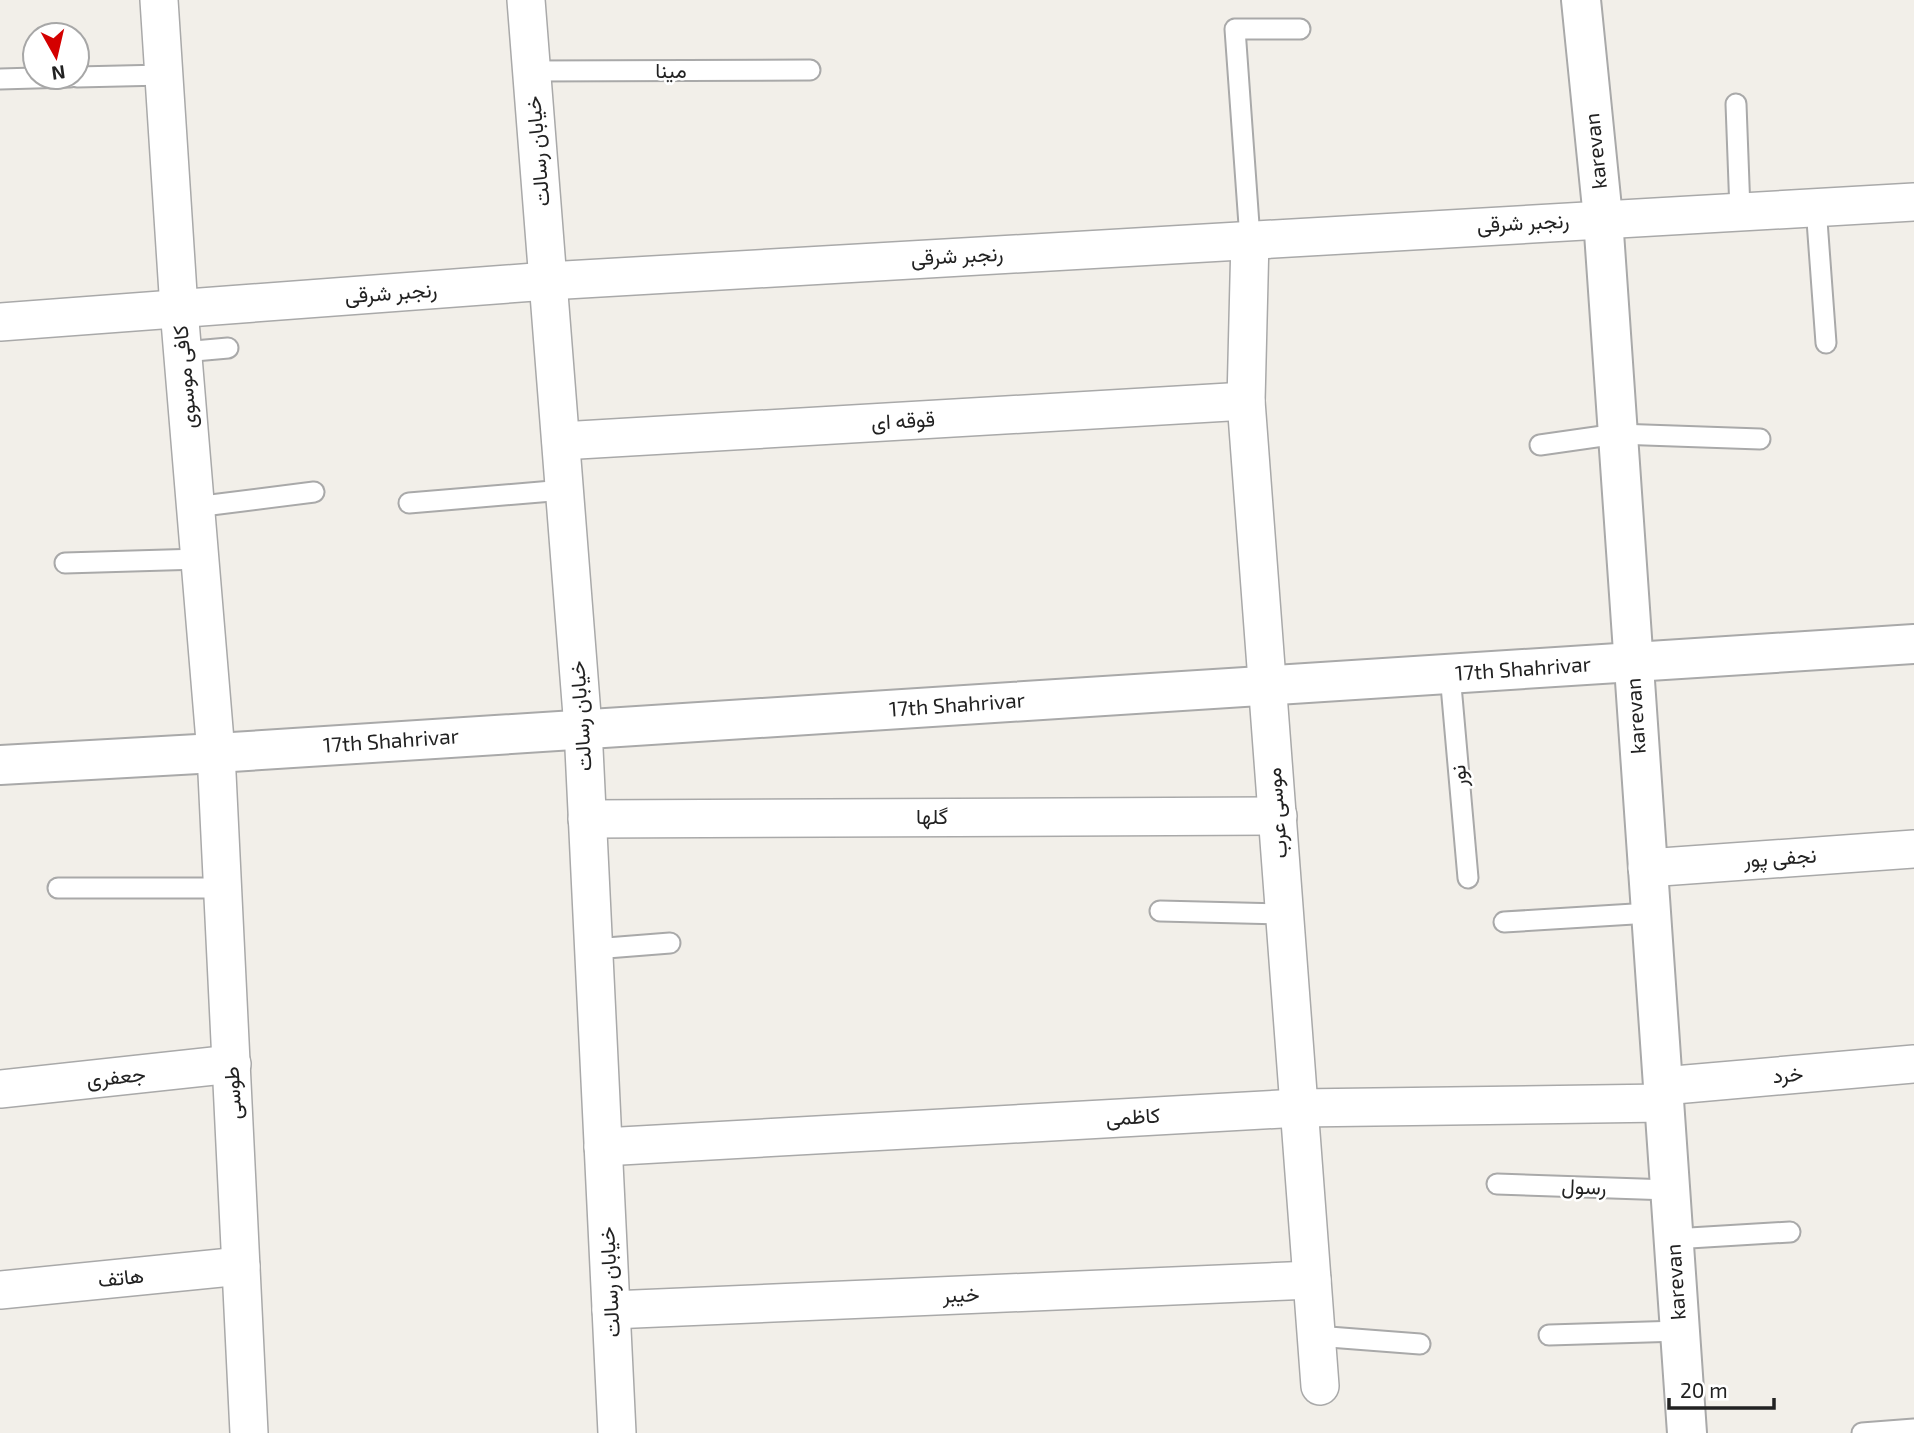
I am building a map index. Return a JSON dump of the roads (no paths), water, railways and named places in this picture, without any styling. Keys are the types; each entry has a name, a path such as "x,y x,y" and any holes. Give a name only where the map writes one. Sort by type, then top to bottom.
{"street":[{"name":"کافی موسوی","path":"159,0 179,309 216,754"},
{"name":"خیابان رسالت","path":"526,0 583,728 617,1433"},
{"name":"karevan","path":"1581,0 1603,218 1687,1433"},
{"name":"رنجبر شرقی","path":"0,322 548,281 1914,202"},
{"name":"موسی عرب","path":"1250,239 1245,401 1320,1386"},
{"name":"قوقه ای","path":"561,441 1245,401"},
{"name":"17th Shahrivar","path":"0,765 216,754 583,728 1914,644"},
{"name":"طوسی","path":"216,754 249,1433"},
{"name":"گلها","path":"587,819 1278,816"},
{"name":"نجفی پور","path":"1647,868 1914,849"},
{"name":"جعفری","path":"0,1089 232,1064"},
{"name":"خرد","path":"1663,1094 1914,1064"},
{"name":"کاظمی","path":"603,1147 1299,1108 1663,1094"},
{"name":"هاتف","path":"0,1290 241,1266"},
{"name":"خیبر","path":"611,1310 1312,1280"}],"lane":[{"path":"1250,239 1235,29 1300,29"},
{"name":"مینا","path":"532,72 810,71"},
{"path":"91,77 164,75"},
{"path":"0,79 21,78"},
{"path":"1736,104 1740,211"},
{"path":"1816,207 1826,343"},
{"path":"183,352 228,348"},
{"path":"1540,445 1617,434 1760,439"},
{"path":"408,503 564,490"},
{"path":"195,507 314,492"},
{"path":"65,563 200,559"},
{"name":"نور","path":"1450,674 1468,877"},
{"path":"58,888 223,888"},
{"path":"1160,911 1284,914"},
{"path":"1504,922 1650,913"},
{"path":"594,949 670,943"},
{"name":"رسول","path":"1497,1184 1670,1190"},
{"path":"1673,1240 1790,1233"},
{"path":"1549,1335 1680,1331"},
{"path":"1315,1336 1420,1344"},
{"path":"1862,1433 1914,1429"}]}
